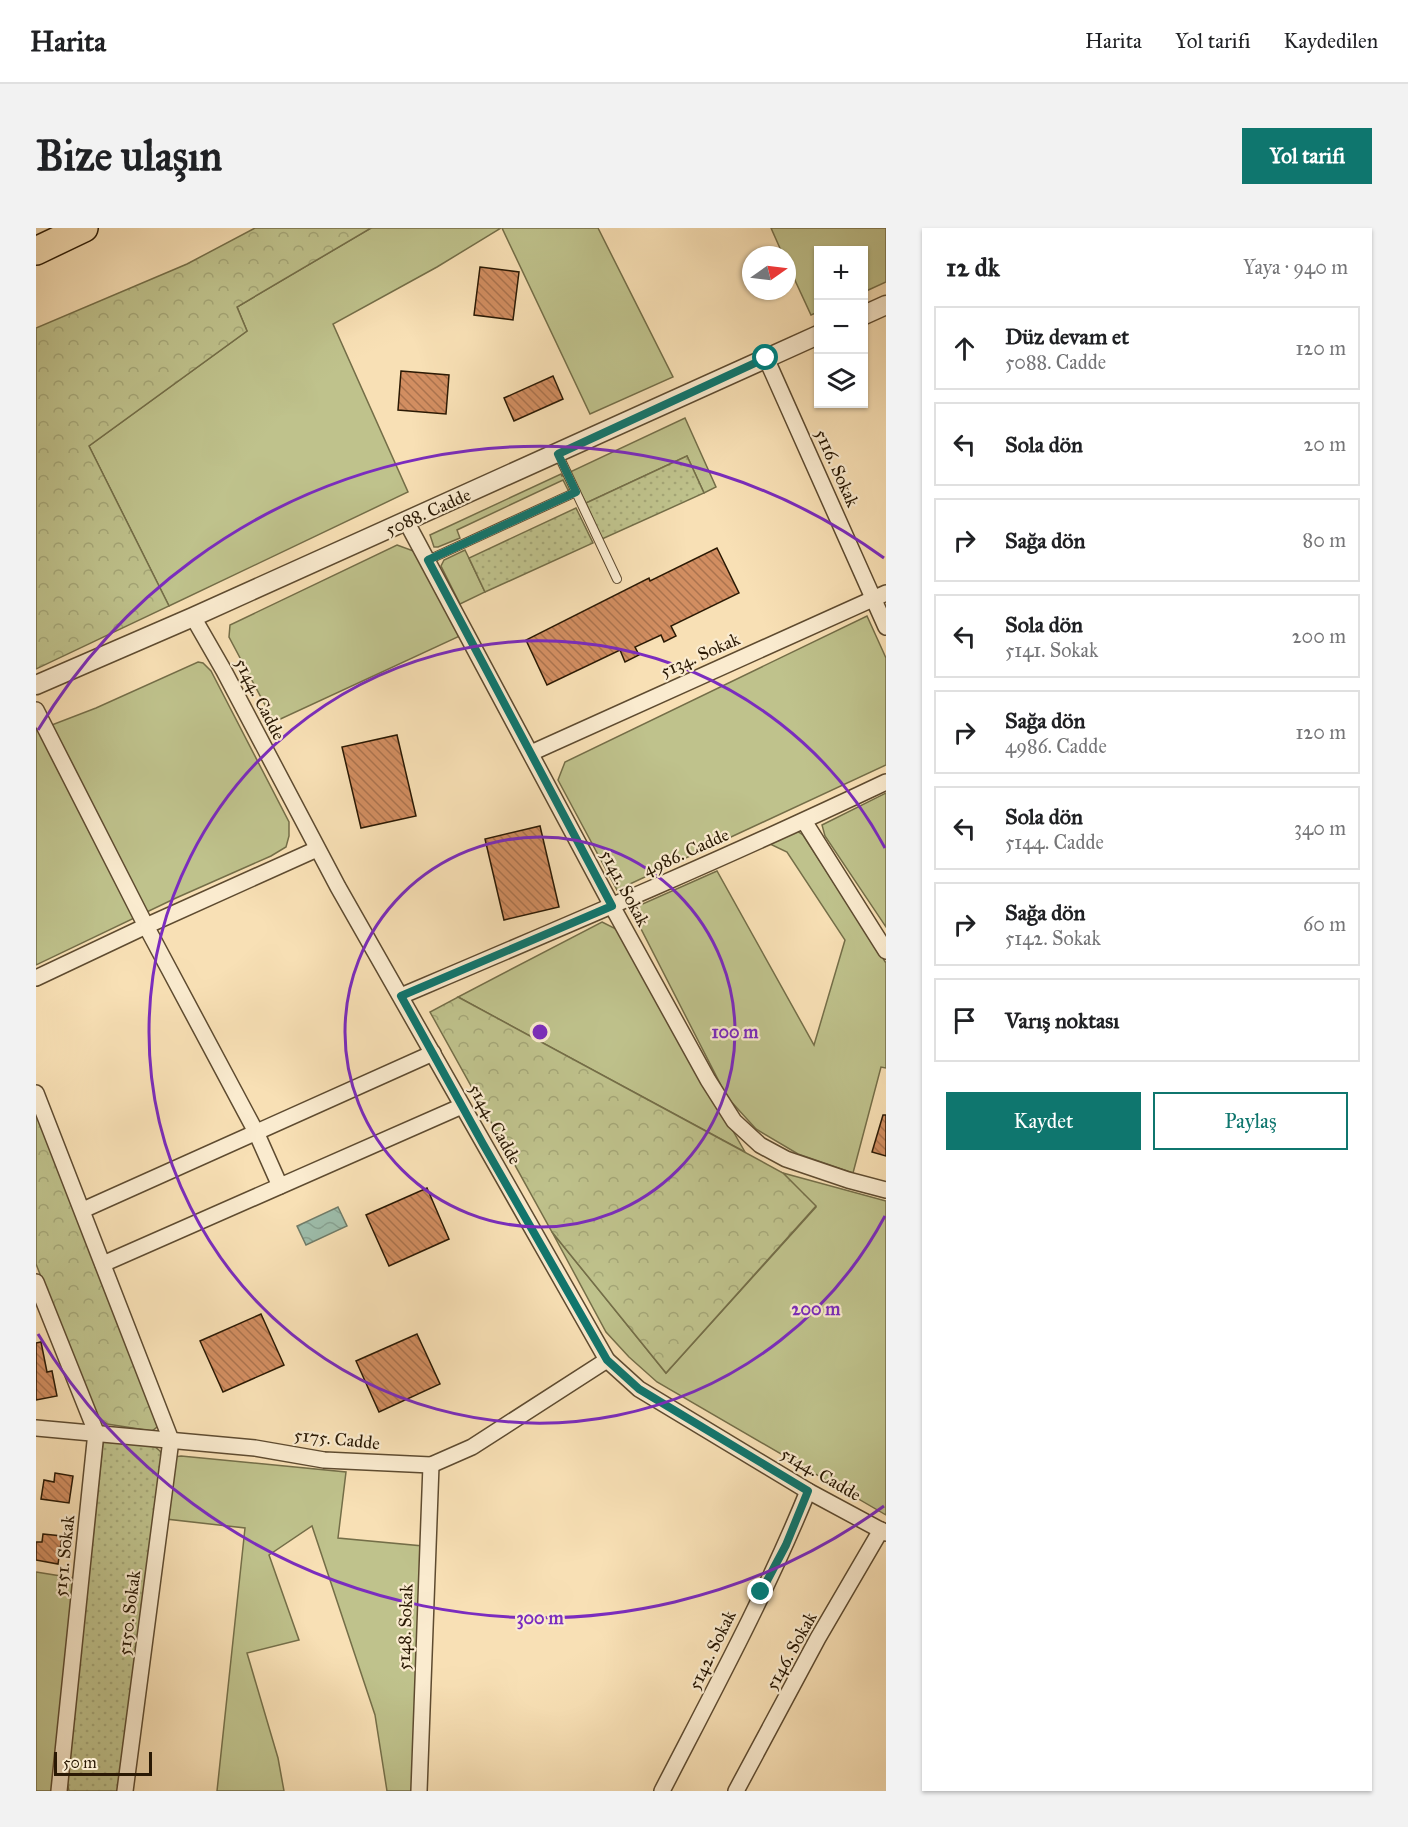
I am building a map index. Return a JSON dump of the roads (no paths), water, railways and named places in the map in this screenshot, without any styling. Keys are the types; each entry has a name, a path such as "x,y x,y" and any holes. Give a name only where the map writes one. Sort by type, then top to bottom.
{"highway":[{"path":"36,251 84,228"}],"street":[{"path":"868,313 886,305"},
{"name":"5088. Cadde","path":"36,685 406,522 814,337"},
{"name":"5116. Sokak","path":"766,358 880,596 886,627"},
{"name":"5141. Sokak","path":"406,522 612,906 708,1080 734,1121 760,1145 786,1159 886,1190"},
{"name":"5134. Sokak","path":"531,753 880,596"},
{"name":"5144. Cadde","path":"193,617 224,671 317,849 607,1360 639,1389 808,1491 884,1532"},
{"path":"36,710 146,926 256,1132 280,1186"},
{"name":"4986. Cadde","path":"401,996 612,906 886,782"},
{"path":"804,821 886,951"},
{"path":"36,978 317,849"},
{"path":"82,1210 433,1053"},
{"path":"36,1093 171,1440"},
{"path":"103,1264 462,1106"},
{"path":"36,1282 96,1432"},
{"name":"5175. Cadde","path":"36,1428 255,1448 324,1460 431,1465 472,1448 607,1360"},
{"name":"5151. Sokak","path":"58,1791 96,1432"},
{"name":"5150. Sokak","path":"125,1791 171,1440"},
{"name":"5148. Sokak","path":"419,1791 431,1465"},
{"name":"5142. Sokak","path":"662,1791 743,1635 761,1592 786,1545 808,1491"},
{"name":"5146. Sokak","path":"736,1791 818,1638 884,1532"}],"lane":[{"path":"558,454 617,579"},
{"path":"428,560 576,492"}],"water":[{"path":"338,1207 347,1226 306,1245 297,1226"}]}
